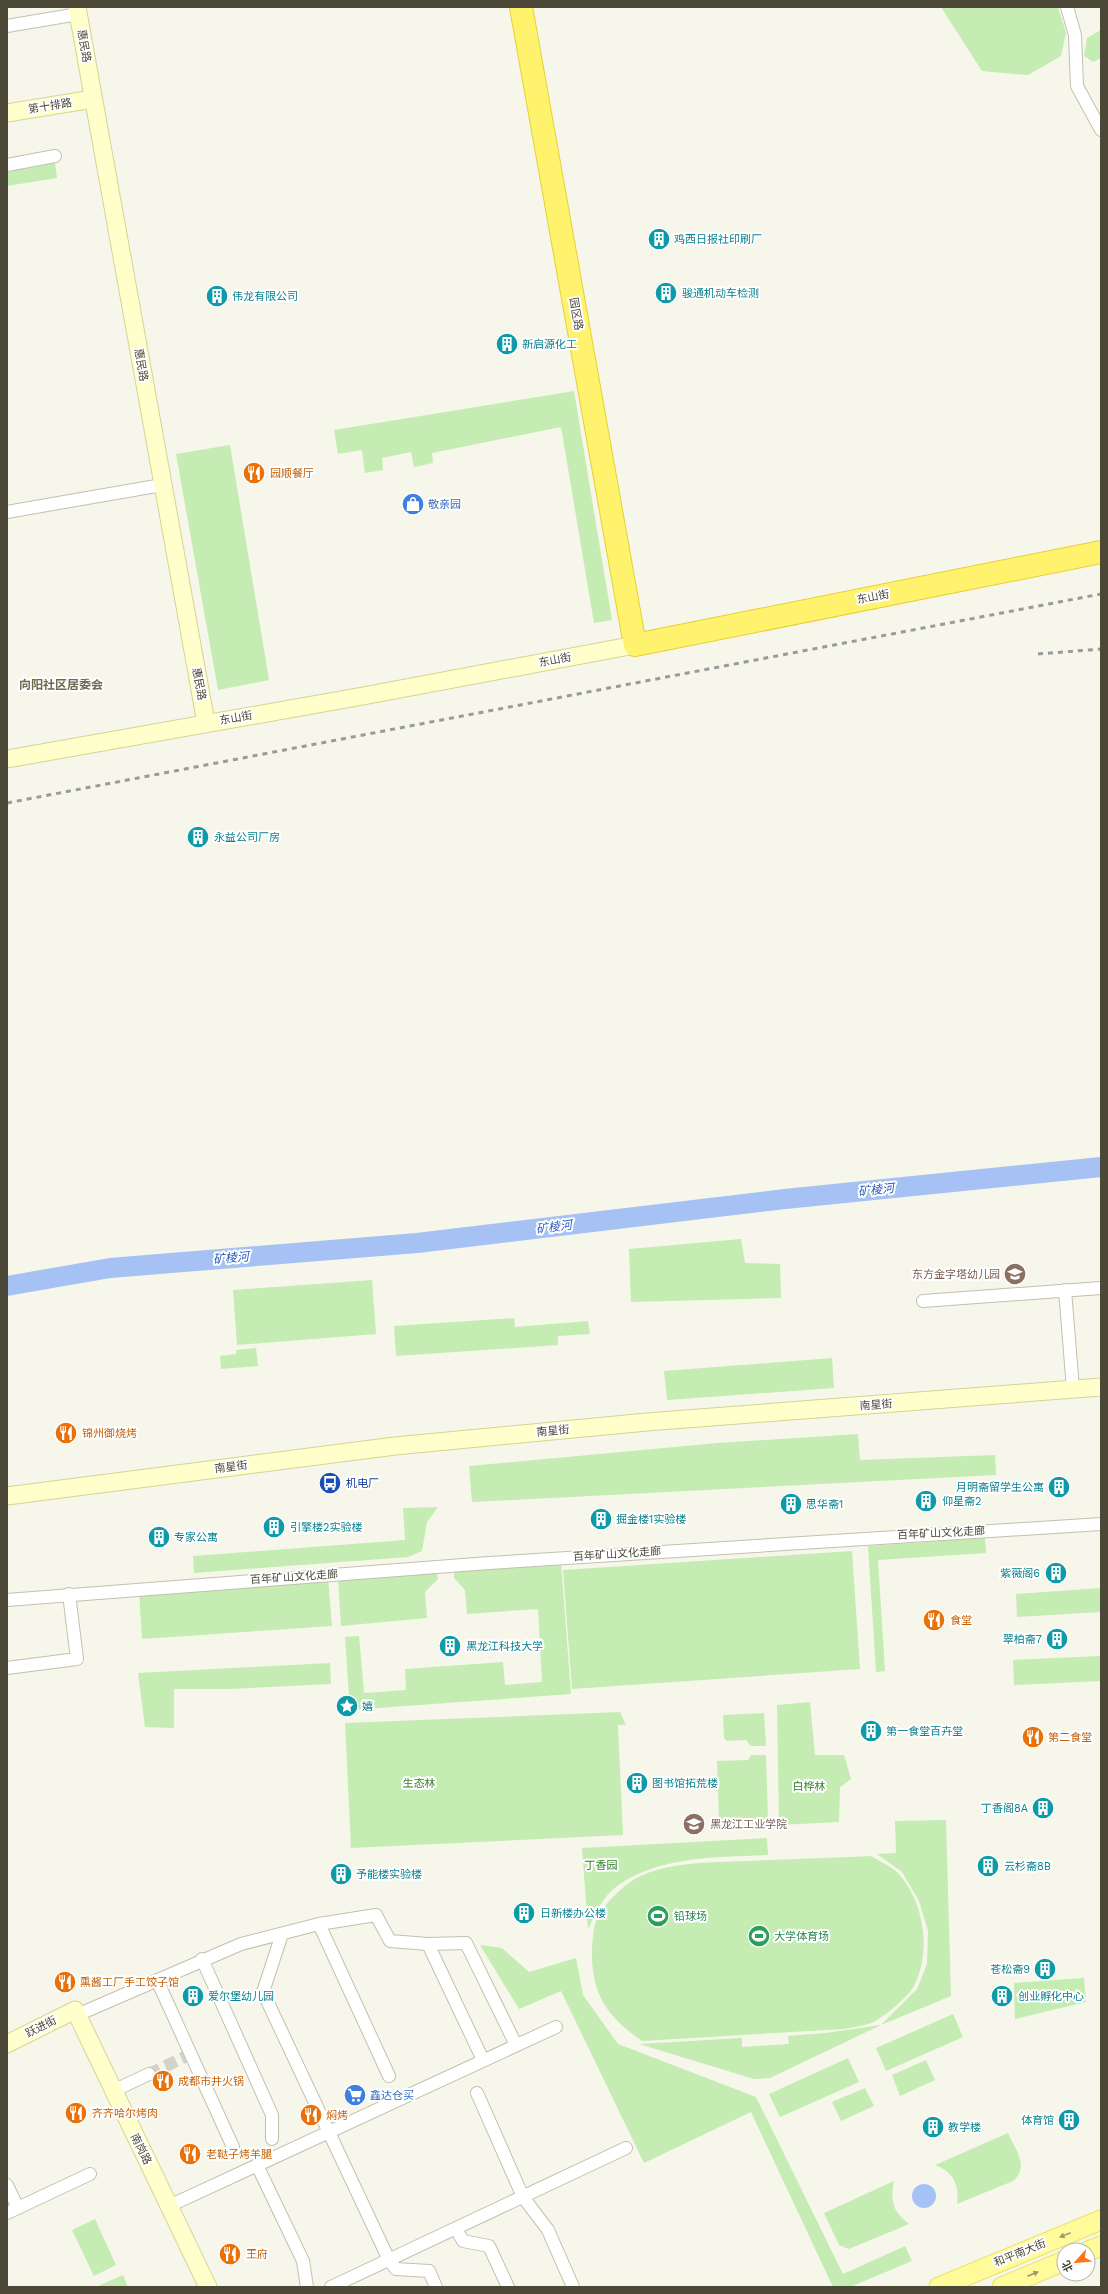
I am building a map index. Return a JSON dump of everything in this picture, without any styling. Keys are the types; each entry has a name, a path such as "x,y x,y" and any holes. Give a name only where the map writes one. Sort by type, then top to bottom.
{"highway":[{"name":"园区路","path":"521,7 635,645"},
{"name":"东山街","path":"635,645 1101,552"}],"main road":[{"name":"和平南大街","path":"939,2287 1101,2220"},
{"path":"1002,2287 1056,2264"}],"street":[{"path":"1067,7 1075,35 1077,86 1101,130"},
{"path":"7,26 74,11"},
{"name":"惠民路","path":"74,11 94,99 162,485 206,723"},
{"name":"第十排路","path":"7,113 94,99"},
{"path":"7,165 55,156"},
{"path":"7,512 162,485"},
{"name":"东山街","path":"7,759 635,645"},
{"path":"923,1301 1101,1288"},
{"path":"1065,1290 1073,1389"},
{"name":"南星街","path":"7,1496 395,1446 647,1422 1101,1387"},
{"name":"百年矿山文化走廊","path":"7,1600 134,1589 730,1546 1101,1524"},
{"path":"7,1668 77,1659 69,1594"},
{"path":"76,2013 157,1980 202,1959 241,1944 318,1924 376,1915 390,1941 428,1944 466,1943 516,2045"},
{"path":"318,1924 389,2076"},
{"path":"282,1934 263,1992 389,2260 396,2269 429,2271 436,2287"},
{"path":"428,1944 483,2060"},
{"path":"202,1959 272,2114 272,2139"},
{"path":"157,1980 233,2147"},
{"name":"跃进街","path":"7,2044 76,2013"},
{"name":"南岗路","path":"76,2013 208,2287"},
{"path":"169,2206 556,2027"},
{"path":"113,2091 149,2074"},
{"path":"477,2093 523,2197 548,2230 573,2287"},
{"path":"331,2287 626,2148"},
{"path":"257,2165 303,2261 307,2287"},
{"path":"7,2185 12,2210 90,2174"},
{"path":"456,2229 463,2241 489,2246 508,2287"}],"green space":[{"path":"941,7 1058,7 1066,33 1061,56 1028,75 982,71"},
{"path":"1101,30 1101,58 1093,62 1084,56 1087,38"},
{"path":"55,163 57,178 7,186 7,170"},
{"path":"574,391 612,620 594,623 561,427 432,453 433,463 414,467 411,452 382,458 383,470 365,473 362,450 338,454 334,430"},
{"path":"230,445 269,680 218,690 176,454"},
{"path":"741,1239 745,1263 780,1264 781,1298 631,1302 629,1249"},
{"path":"372,1280 376,1334 237,1345 233,1290"},
{"path":"514,1318 515,1327 588,1321 590,1334 558,1336 558,1345 396,1356 394,1326"},
{"path":"256,1348 258,1366 221,1369 220,1356 236,1354 236,1350"},
{"path":"832,1358 834,1388 667,1400 664,1371"},
{"path":"858,1434 860,1460 995,1455 996,1475 472,1502 469,1466 717,1443"},
{"path":"438,1507 427,1522 422,1551 408,1557 194,1573 193,1556 405,1540 403,1508"},
{"path":"985,1538 986,1553 878,1560 885,1671 876,1672 868,1546"},
{"path":"852,1551 860,1669 572,1689 563,1570"},
{"path":"561,1563 571,1694 350,1710 345,1637 359,1636 364,1693 406,1690 405,1669 503,1662 505,1685 542,1682 538,1609 467,1614 465,1590 454,1578 454,1571"},
{"path":"436,1571 438,1579 425,1592 427,1618 341,1626 338,1578"},
{"path":"328,1578 332,1626 142,1639 139,1591"},
{"path":"1101,1588 1101,1612 1017,1617 1016,1594"},
{"path":"1101,1656 1101,1681 1014,1685 1013,1660"},
{"path":"330,1663 331,1684 231,1689 174,1689 174,1728 145,1727 138,1673"},
{"name":"白桦林","path":"810,1702 815,1755 844,1755 851,1779 840,1787 839,1822 779,1825 777,1705"},
{"name":"生态林","path":"620,1712 626,1725 618,1725 623,1835 351,1848 345,1723"},
{"path":"764,1713 766,1746 751,1746 746,1740 727,1741 724,1738 723,1715"},
{"path":"751,1755 766,1755 768,1821 719,1822 717,1761 748,1760"},
{"path":"946,1820 951,1996 881,2025 917,1989 927,1964 928,1931 919,1901 902,1872 877,1854 896,1853 895,1821"},
{"name":"丁香园","path":"767,1838 768,1855 730,1856 690,1860 651,1869 633,1876 617,1886 607,1895 588,1929 582,1848"},
{"name":"大学体育场","path":"871,1856 897,1872 906,1884 914,1897 919,1911 924,1942 920,1972 914,1986 901,2001 876,2021 844,2029 642,2041 620,2024 605,2005 599,1994 595,1982 592,1954 593,1933 596,1921 609,1901 630,1882 637,1878 655,1870 681,1865"},
{"path":"480,1945 502,1948 529,1972 576,1958 583,1995 618,2044 756,2097 843,2274 905,2246 912,2261 850,2287 833,2287 751,2112 644,2163 561,1991 519,2009"},
{"path":"1084,1978 1086,2002 1015,2019 1014,1983"},
{"path":"953,2014 963,2037 886,2071 876,2048"},
{"path":"881,2025 770,2078 754,2079 639,2044 742,2038 742,2047 789,2044 788,2036 825,2033"},
{"path":"848,2058 859,2082 780,2117 769,2094"},
{"path":"926,2060 935,2080 900,2096 892,2075"},
{"path":"865,2088 874,2106 841,2121 832,2102"},
{"path":"1008,2133 1020,2158 1021,2164 1018,2176 1013,2181 957,2204 958,2197 954,2180 946,2171 935,2165"},
{"path":"894,2181 892,2195 894,2206 899,2215 909,2224 849,2249 839,2245 824,2213"},
{"path":"95,2219 116,2265 94,2276 72,2230"},
{"path":"123,2275 128,2287 98,2286"}],"water":[{"path":"924,2184 933,2187 936,2196 933,2205 924,2208 915,2205 912,2196 915,2187"}],"waterway":[{"name":"矿棱河","path":"7,1286 110,1268 417,1243 785,1199 1101,1167"}],"tunnel":[{"path":"149,2074 191,2054"}],"railway":[{"path":"7,803 1101,594"},
{"path":"1038,654 1101,649"}],"place":[{"name":"鸡西日报社印刷厂","path":"659,239"},
{"name":"骏通机动车检测","path":"666,293"},
{"name":"伟龙有限公司","path":"217,296"},
{"name":"新启源化工","path":"507,344"},
{"name":"园顺餐厅","path":"254,473"},
{"name":"敬亲园","path":"413,504"},
{"name":"永益公司厂房","path":"198,837"},
{"name":"东方金字塔幼儿园","path":"1015,1274"},
{"name":"锦州御烧烤","path":"66,1433"},
{"name":"机电厂","path":"330,1483"},
{"name":"月明斋留学生公寓","path":"1059,1487"},
{"name":"仰星斋2","path":"926,1501"},
{"name":"思华斋1","path":"791,1504"},
{"name":"掘金楼1实验楼","path":"601,1519"},
{"name":"引擎楼2实验楼","path":"274,1527"},
{"name":"专家公寓","path":"159,1537"},
{"name":"紫薇阁6","path":"1056,1573"},
{"name":"食堂","path":"934,1620"},
{"name":"翠柏斋7","path":"1057,1639"},
{"name":"黑龙江科技大学","path":"450,1646"},
{"name":"嬉","path":"347,1706"},
{"name":"第一食堂百卉堂","path":"871,1731"},
{"name":"第二食堂","path":"1033,1737"},
{"name":"图书馆拓荒楼","path":"637,1783"},
{"name":"丁香阁8A","path":"1043,1808"},
{"name":"黑龙江工业学院","path":"694,1824"},
{"name":"云杉斋8B","path":"988,1866"},
{"name":"予能楼实验楼","path":"341,1874"},
{"name":"日新楼办公楼","path":"524,1913"},
{"name":"铅球场","path":"658,1916"},
{"name":"大学体育场","path":"759,1936"},
{"name":"苍松斋9","path":"1045,1969"},
{"name":"熏酱工厂手工饺子馆","path":"65,1982"},
{"name":"爱尔堡幼儿园","path":"193,1996"},
{"name":"创业孵化中心","path":"1002,1996"},
{"name":"成都市井火锅","path":"163,2081"},
{"name":"鑫达仓买","path":"355,2095"},
{"name":"齐齐哈尔烤肉","path":"76,2113"},
{"name":"焖烤","path":"311,2115"},
{"name":"体育馆","path":"1069,2120"},
{"name":"教学楼","path":"933,2127"},
{"name":"老鞑子烤羊腿","path":"190,2154"},
{"name":"王府","path":"230,2254"}],"district":[{"name":"向阳社区居委会","path":"61,685"}]}
